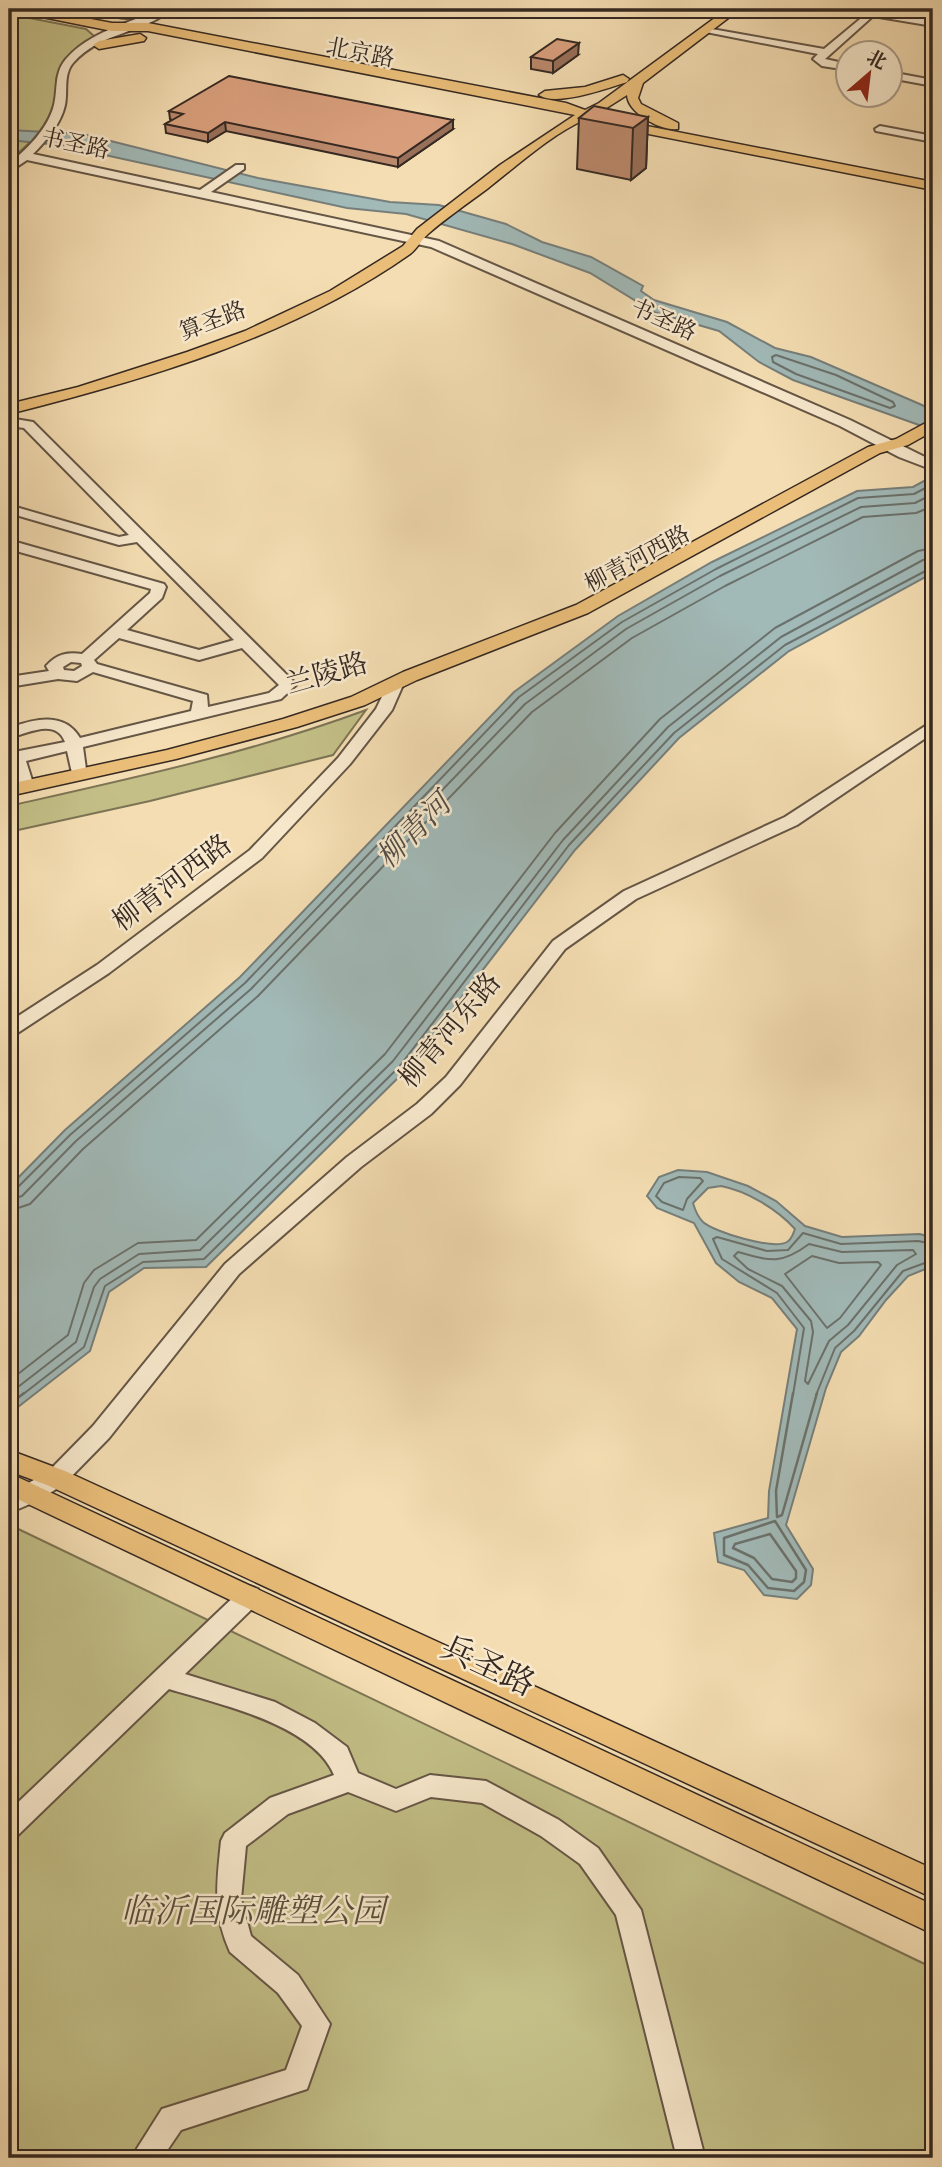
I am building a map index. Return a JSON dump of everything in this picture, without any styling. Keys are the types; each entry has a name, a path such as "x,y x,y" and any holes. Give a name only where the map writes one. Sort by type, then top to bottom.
{"main road":[{"name":"北京路","path":"22,9 78,17"},
{"name":"北京路","path":"54,9 112,27 129,27 138,32 183,37 490,96 559,113 611,116 933,176"},
{"path":"78,17 130,15 160,9"},
{"path":"168,9 163,14 162,21 183,37"},
{"path":"630,81 718,9"},
{"path":"490,96 570,94 630,81 706,31 734,9"},
{"path":"78,17 99,33 95,45"},
{"path":"95,45 128,39 183,37"},
{"path":"630,81 636,106 679,129"},
{"name":"算圣路","path":"9,406 94,387 250,334 345,288 408,249 556,135 585,114 604,106 630,81"},
{"path":"490,96 543,117 554,127 556,135 595,128 650,131"},
{"name":"北京路","path":"585,114 603,121 650,131 933,186"},
{"name":"柳青河西路","path":"395,685 417,681 590,614 933,424"},
{"name":"兰陵路","path":"14,784 217,735 350,695 395,685"},
{"name":"兰陵路","path":"14,784 132,764 290,723 358,701 395,685"},
{"name":"兵圣路","path":"14,1481 56,1478 933,1884"},
{"name":"兵圣路","path":"14,1481 933,1920"}],"street":[{"path":"9,167 32,150 66,110 70,72 76,62 95,45 160,9"},
{"path":"129,27 168,9"},
{"path":"834,65 818,59 871,13 933,23"},
{"path":"706,31 824,52"},
{"path":"904,78 933,83"},
{"path":"880,129 933,139"},
{"name":"书圣路","path":"32,150 45,157 398,233 417,240"},
{"name":"书圣路","path":"32,150 442,247 845,423 932,464"},
{"path":"204,192 238,168"},
{"path":"9,422 28,425 288,685 275,696 11,759 14,784"},
{"path":"9,509 119,541 140,537"},
{"path":"9,544 159,587 157,595 116,632 88,663"},
{"path":"116,632 199,655 245,642"},
{"path":"9,682 58,674 54,666 61,659 75,656 88,663 201,698 199,715"},
{"name":"柳青河西路","path":"9,1030 103,970 256,854 344,761 384,710 395,685"},
{"path":"9,733 43,723 59,725 70,734 78,769"},
{"name":"柳青河东路","path":"56,1478 141,1385 185,1325 232,1269 354,1162 424,1109 453,1081 559,944 630,895 791,821 933,726"},
{"path":"9,1827 250,1596"},
{"path":"166,1678 266,1709 306,1730 338,1755 349,1781"},
{"path":"145,2158 172,2119 297,2080 316,2024 288,1984 239,1943 228,1899 234,1841 279,1806 349,1781 396,1800 430,1786 486,1792 550,1828 589,1856 628,1910 691,2158"}],"green space":[{"path":"9,14 86,29 94,36 60,70 56,79 55,107 46,124 9,161"},
{"path":"366,710 333,755 150,801 9,832 9,806 234,752"},
{"name":"临沂国际雕塑公园","path":"12,1526 933,1968 933,2158 9,2158 9,1528"}],"water":[{"path":"9,130 83,134 258,178 390,202 439,205 506,224 542,242 591,257 643,286 641,291 654,300 727,322 775,348 811,357 922,405 933,411 933,430 793,380 759,362 719,331 654,312 590,273 512,244 406,214 347,208 59,145 9,140"},
{"name":"柳青河","path":"933,476 933,573 789,651 679,738 575,850 405,1071 206,1267 144,1268 109,1292 90,1351 9,1414 9,1187 65,1130 240,977 514,692 618,616 712,562 857,491 913,487"},
{"path":"678,1170 707,1172 748,1186 776,1201 805,1226 842,1237 920,1234 933,1238 933,1266 908,1276 886,1300 859,1336 841,1352 826,1388 786,1525 813,1569 811,1585 797,1599 764,1595 744,1570 718,1562 714,1533 768,1518 769,1491 797,1329 772,1298 739,1282 716,1263 694,1223 657,1208 647,1196 659,1177","holes":["721,1186 741,1192 780,1215 795,1229 790,1239 780,1244 757,1242 703,1222 693,1203 708,1188"]}],"building":[{"path":"557,39 579,43 553,61 531,57"},
{"path":"229,76 453,120 398,158 225,122 208,133 165,124 183,114 169,111"},
{"path":"594,106 648,117 633,128 579,118"}]}
